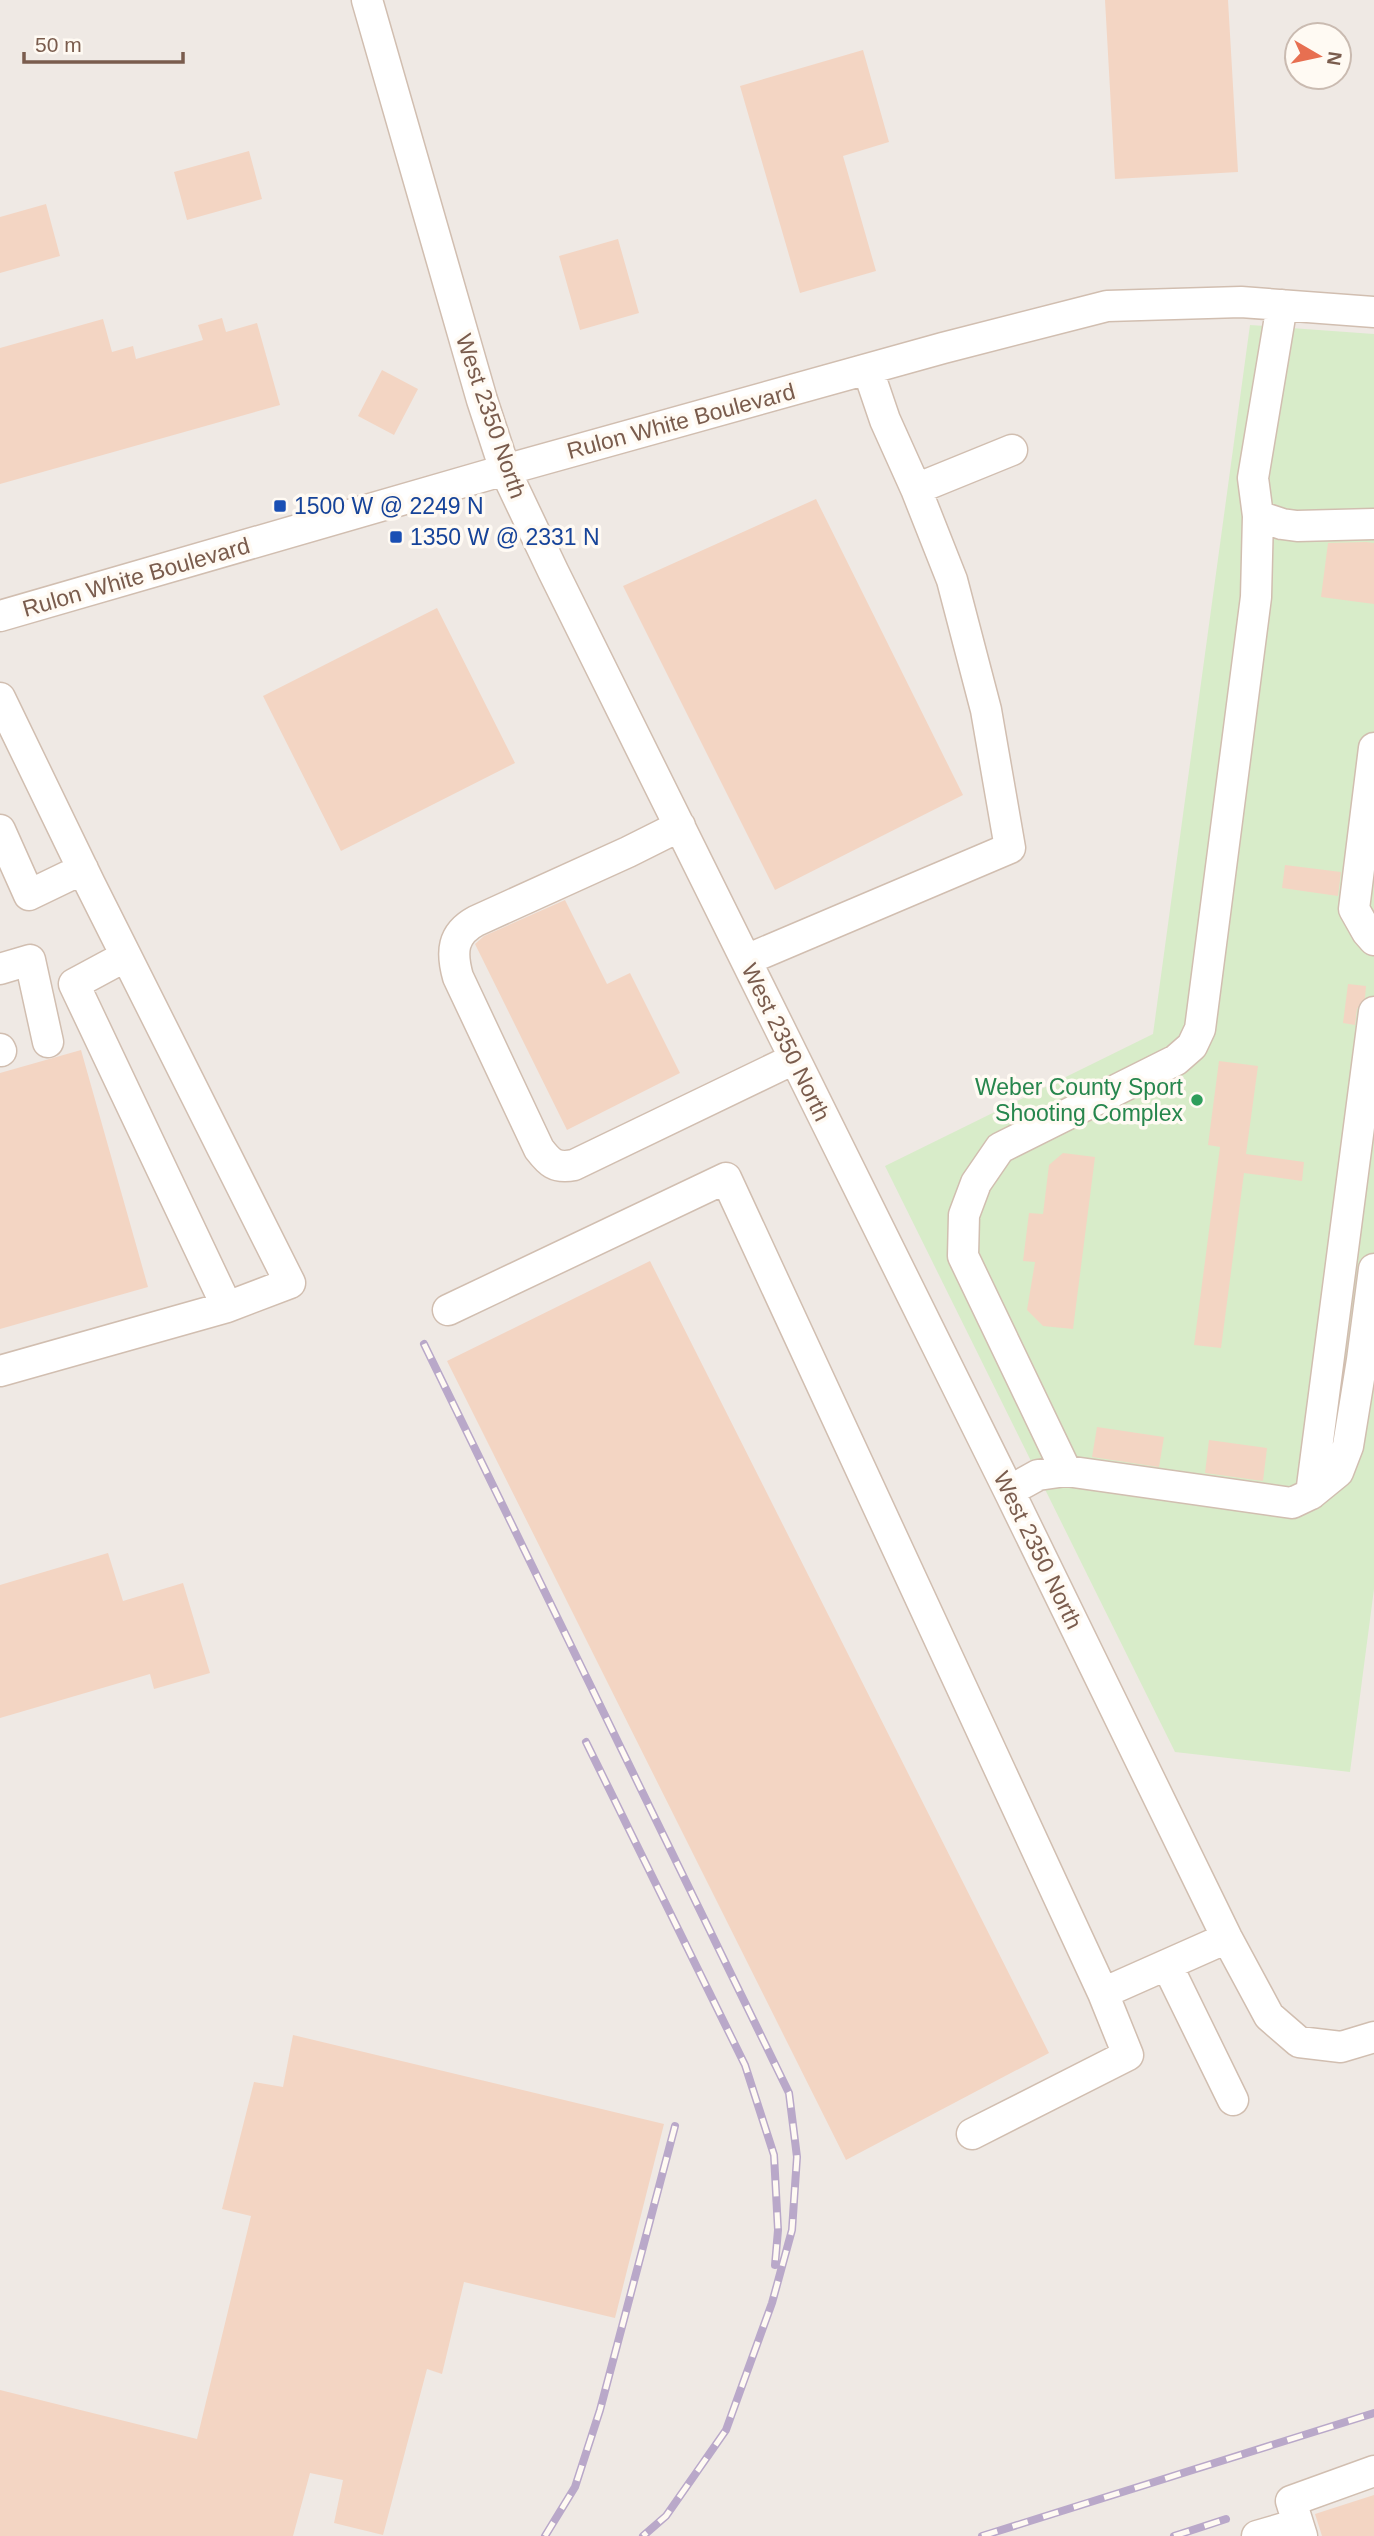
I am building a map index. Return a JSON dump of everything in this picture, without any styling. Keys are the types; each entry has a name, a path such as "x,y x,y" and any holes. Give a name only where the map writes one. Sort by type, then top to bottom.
{"street":[{"name":"West 2350 North","path":"367,0 455,311 505,470 552,571 1009,1491 1227,1938 1269,2016 1299,2042 1341,2047 1374,2037"},
{"name":"Rulon White Boulevard","path":"0,616 505,470 1107,306 1241,302 1374,312"},
{"path":"1066,1471 963,1256 964,1215 976,1183 1000,1148 1176,1060 1192,1046 1200,1029 1256,597 1258,516 1252,478 1282,305"},
{"path":"746,960 1010,848 983,697 952,580 868,370"},
{"path":"916,489 1012,450"},
{"path":"1258,516 1297,526 1374,524"},
{"path":"0,1371 227,1307 290,1283 1,701"},
{"path":"1374,748 1354,909 1374,940"},
{"path":"680,826 476,921 458,935 454,954 458,976 539,1149 552,1165 573,1165 794,1059"},
{"path":"0,830 29,895 83,869"},
{"path":"126,956 74,984 227,1307"},
{"path":"0,969 30,960 48,1042"},
{"path":"1311,1494 1374,1012"},
{"path":"448,1310 726,1178 1103,1993 1129,2055 972,2134"},
{"path":"1009,1491 1038,1475 1066,1471 1292,1503 1311,1494 1338,1472 1348,1446 1374,1269"},
{"path":"1103,1993 1227,1938"},
{"path":"1167,1965 1233,2100"},
{"path":"1257,2536 1300,2530 1291,2501 1374,2471"}],"shaded area":[{"path":"0,0 1374,0 1374,2536 0,2536"}],"green space":[{"name":"Weber County Sport Shooting Complex","path":"1250,325 1374,334 1374,1589 1350,1772 1175,1752 885,1166 1153,1034"}],"building":[{"path":"1105,0 1228,0 1238,172 1115,179"},
{"path":"863,50 889,142 843,156 876,271 800,293 740,86"},
{"path":"249,151 262,199 187,220 174,172"},
{"path":"46,204 60,256 0,273 0,217"},
{"path":"618,239 639,313 580,330 559,256"},
{"path":"222,318 226,332 257,323 280,405 0,484 0,348 103,319 112,352 133,346 136,359 203,340 198,325"},
{"path":"382,370 418,389 394,435 358,416"},
{"path":"816,499 963,795 775,890 623,586"},
{"path":"1328,543 1374,543 1374,604 1321,597"},
{"path":"437,608 515,763 341,851 263,696"},
{"path":"1285,865 1341,872 1338,896 1282,888"},
{"path":"565,900 607,984 630,973 680,1073 567,1130 475,944 484,936"},
{"path":"1348,984 1366,986 1365,998 1357,1009 1355,1025 1343,1023"},
{"path":"81,1050 148,1287 0,1329 0,1073"},
{"path":"1219,1061 1258,1066 1246,1154 1304,1162 1302,1181 1244,1173 1221,1348 1194,1345 1220,1147 1208,1145"},
{"name":"Weber County Sport Shooting Complex","path":"1063,1153 1095,1157 1073,1329 1043,1326 1027,1310 1035,1262 1023,1261 1029,1213 1043,1214 1049,1165"},
{"path":"650,1261 1049,2053 846,2160 447,1361"},
{"path":"1097,1427 1164,1437 1159,1467 1092,1457"},
{"path":"1209,1440 1267,1448 1263,1481 1205,1473"},
{"path":"108,1553 123,1601 183,1583 210,1673 154,1689 150,1674 0,1718 0,1585"},
{"path":"293,2035 664,2124 615,2318 464,2282 442,2374 427,2369 383,2535 334,2523 343,2480 310,2473 293,2536 0,2536 0,2390 197,2439 251,2216 222,2209 254,2082 283,2087"},
{"path":"1374,2495 1374,2536 1322,2536 1315,2514"}],"railway":[{"path":"424,1344 789,2093 797,2157 792,2230 772,2303 726,2430 666,2516 643,2536"},
{"path":"586,1742 745,2065 774,2155 778,2230 775,2265"},
{"path":"545,2536 575,2487 600,2410 675,2126"},
{"path":"982,2536 1374,2413"},
{"path":"1174,2536 1226,2519"}],"place":[{"name":"1500 W @ 2249 N","path":"280,506"},
{"name":"1350 W @ 2331 N","path":"396,537"},
{"name":"Weber County Sport Shooting Complex","path":"1197,1100"}]}
